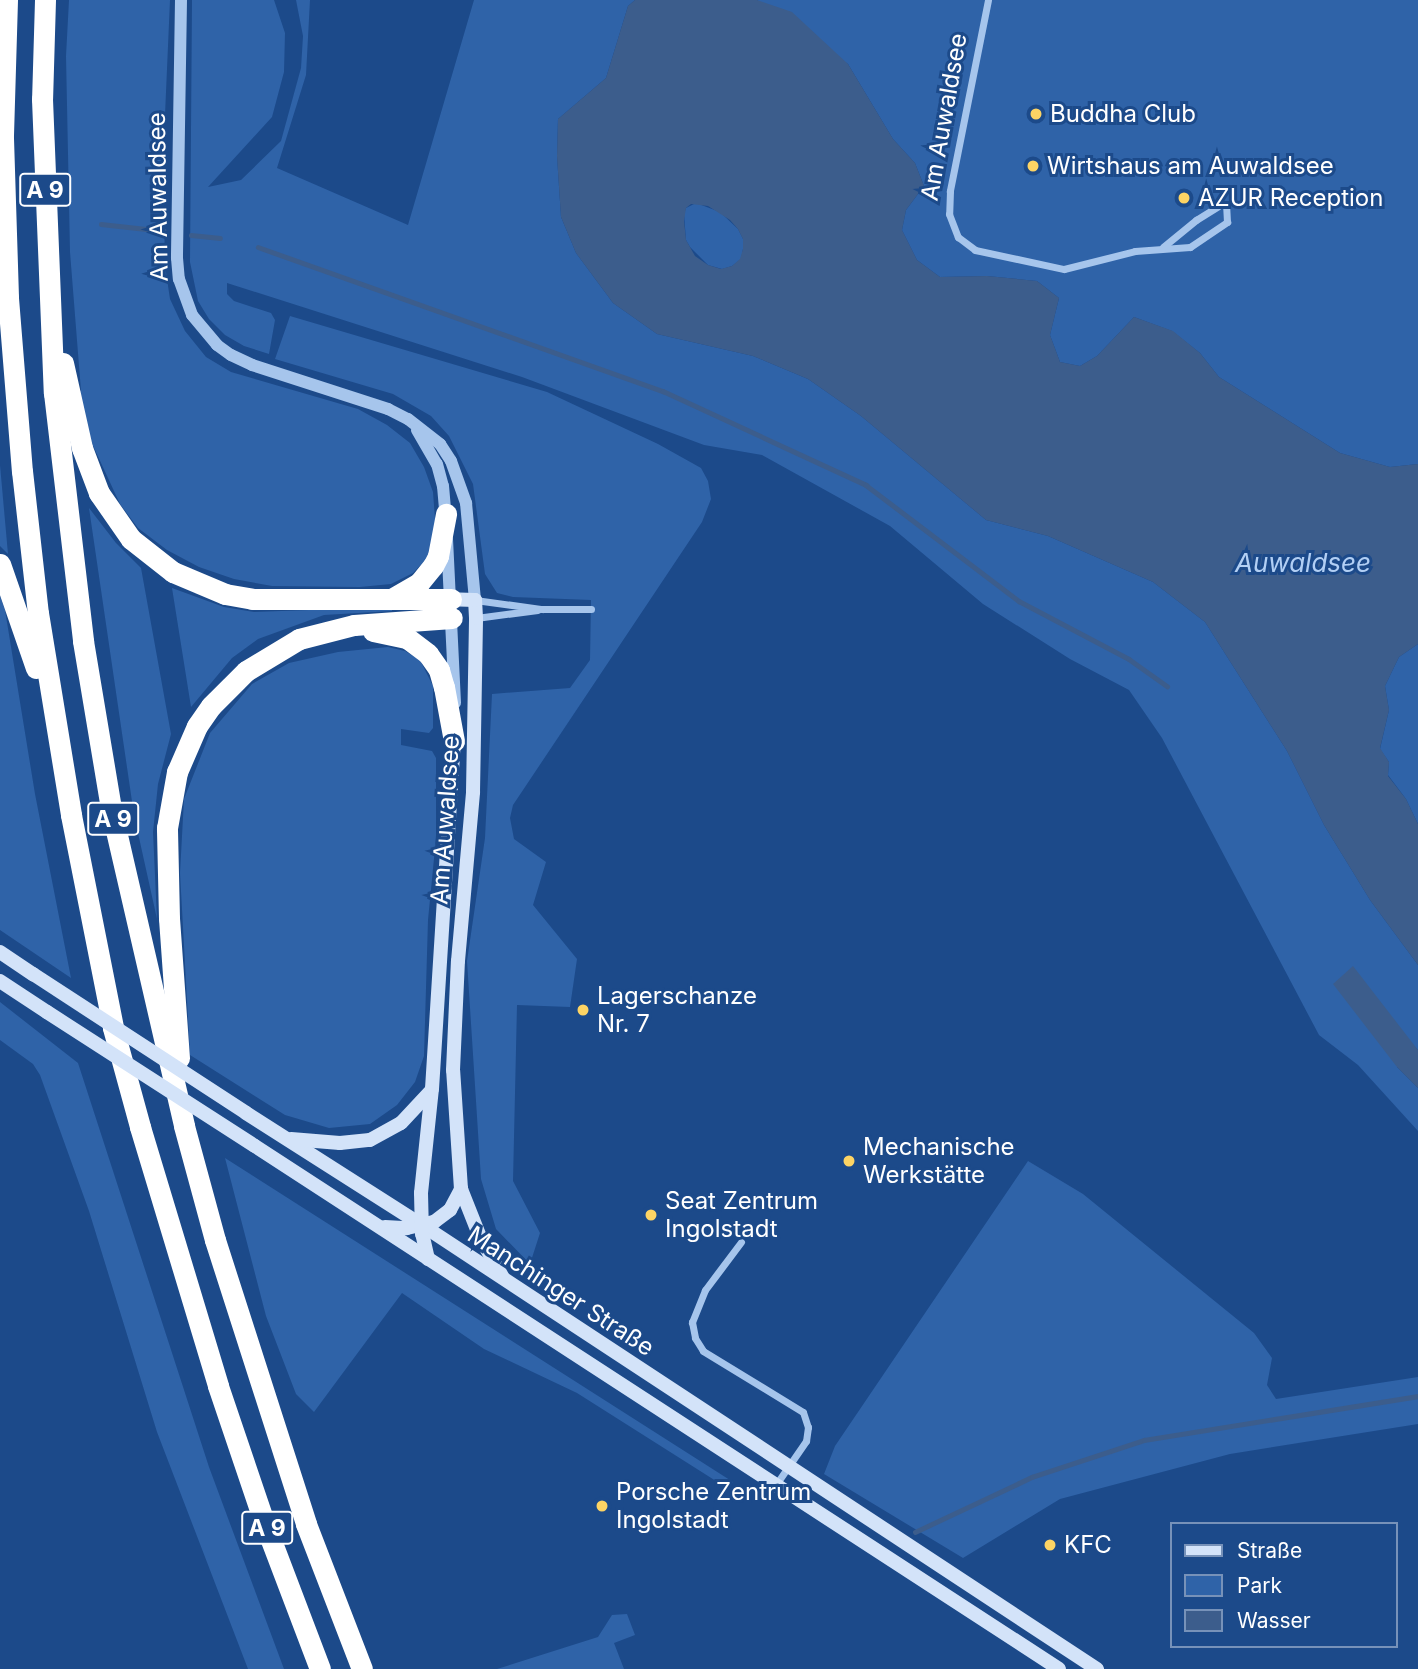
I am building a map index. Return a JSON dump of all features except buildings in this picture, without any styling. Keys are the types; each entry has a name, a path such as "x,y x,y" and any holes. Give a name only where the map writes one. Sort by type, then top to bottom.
{"highway":[{"name":"A 9","path":"7,0 3,138 8,298 22,471 38,613 58,742 116,1040 218,1386 263,1519 320,1669"},
{"name":"A 9","path":"45,0 42,99 54,393 83,641 111,808 184,1126 254,1370 306,1524 362,1669"},
{"path":"48,282 82,448 99,494 131,539 173,572 225,594 282,601 393,598 452,609"},
{"path":"393,598 419,583 433,566 438,556 446,514"},
{"path":"0,564 20,615 58,742"},
{"path":"184,1126 167,867 168,818 177,772 197,726 230,685 279,648 332,628 452,609"},
{"path":"332,628 394,634 407,638 428,654 439,670 454,741"}],"main road":[{"path":"452,609 475,600"},
{"name":"Am Auwaldsee","path":"475,600 472,803 458,961 453,1070 461,1189 480,1237 505,1280"},
{"name":"Am Auwaldsee","path":"428,1259 422,1225 421,1193 432,1089 454,741"},
{"name":"Manchinger Straße","path":"0,952 422,1225 1097,1669"},
{"name":"Manchinger Straße","path":"0,981 384,1227 428,1259 1059,1669"},
{"path":"290,1139 340,1143 370,1140 401,1124 432,1089"},
{"path":"384,1227 422,1225 450,1210 461,1189"}],"street":[{"name":"Am Auwaldsee","path":"181,0 177,258 179,279 192,315 210,338 231,355 252,365 377,405 408,419 440,444 459,481 466,503 475,600"},
{"name":"Am Auwaldsee","path":"988,0 950,191 949,214 958,237 975,250 1064,269 1163,247 1189,247 1227,222 1222,205 1196,220 1163,247"},
{"name":"Am Auwaldsee","path":"408,419 427,443 437,464 446,514 452,609 454,741"},
{"path":"475,600 542,609 591,609"},
{"path":"452,609 476,618 542,609"},
{"path":"741,1242 696,1306 692,1322 695,1338 702,1351 803,1412 808,1427 806,1441 775,1486"}],"green space":[{"path":"69,0 170,0 163,161 165,266 170,299 185,331 206,357 231,372 358,409 387,425 410,443 424,467 433,492 436,532 431,554 413,573 391,584 360,587 272,586 234,579 199,567 167,550 138,528 120,504 89,437 78,391 81,391 70,252 66,56"},
{"path":"192,0 274,0 285,33 284,72 272,117 208,187 241,180 281,141 301,68 303,36 296,0 310,0 306,75 277,168 408,225 474,0 635,0 628,6 606,78 558,119 557,156 561,217 576,253 613,303 657,334 753,356 808,379 861,416 986,520 1048,536 1153,582 1205,622 1287,751 1324,825 1370,900 1418,965 1418,1050 1415,1047 1397,1067 1418,1088 1418,1131 1358,1065 1319,1035 1162,738 1129,690 1070,659 983,604 890,526 762,455 704,445 522,377 227,283 227,294 234,301 271,313 275,320 269,354 244,346 225,335 209,319 198,301 190,262"},
{"path":"757,0 1418,0 1418,464 1390,467 1340,453 1219,377 1200,353 1172,331 1134,317 1097,356 1080,366 1060,362 1050,335 1059,298 1037,281 987,276 940,277 917,260 902,230 906,210 924,186 915,163 893,139 848,64"},
{"path":"696,203 720,212 738,229 743,239 743,249 741,259 732,266 722,269 708,265 686,240 684,214 686,208"},
{"path":"290,316 547,392 658,444 701,468 708,481 711,499 702,522 513,805 510,818 514,839 546,862 533,905 577,959 570,1007 517,1005 513,1181 540,1233 530,1264 496,1229 481,1179 467,961 485,838 492,694 570,688 590,660 591,600 513,597 497,593 485,574 473,484 449,436 431,416 393,394 275,359"},
{"path":"0,465 8,554 0,546"},
{"path":"89,508 116,543 141,568 171,734 158,784 153,832 157,919 134,815"},
{"path":"172,588 224,607 254,612 392,607 392,611 324,615 258,639 232,658 191,707"},
{"path":"0,596 5,610 35,794 71,978 0,930"},
{"path":"1418,644 1418,824 1406,799 1388,775 1389,762 1380,749 1389,710 1385,686 1399,657"},
{"path":"388,647 405,651 420,660 433,686 433,728 429,733 401,729 401,745 432,751 436,758 436,838 428,920 424,1056 415,1082 397,1105 370,1124 329,1128 285,1115 190,1055 180,873 184,799 210,733 252,684 289,663 338,652"},
{"path":"0,1002 78,1063 209,1467 284,1669 248,1669 157,1432 89,1211 40,1075 33,1064 0,1040"},
{"path":"225,1158 733,1482 727,1488 577,1393 484,1349 402,1293 314,1412 296,1394 266,1316"},
{"path":"1028,1161 1083,1194 1254,1333 1272,1358 1267,1385 1276,1399 1418,1377 1418,1424 1230,1454 1060,1499 963,1558 824,1474 835,1446"},
{"path":"627,1614 635,1635 614,1643 624,1669 497,1669 598,1637 612,1615"}],"water":[{"name":"Auwaldsee","path":"635,0 757,0 792,12 848,64 893,139 915,163 924,186 906,210 902,230 917,260 940,277 987,276 1037,281 1059,298 1050,335 1060,362 1080,366 1097,356 1134,317 1173,331 1200,353 1219,377 1340,453 1390,467 1418,464 1418,644 1399,657 1385,686 1389,710 1380,748 1389,762 1388,776 1406,799 1418,824 1418,965 1370,900 1324,825 1287,751 1205,622 1153,582 1048,536 986,520 861,416 808,379 753,356 657,334 613,303 576,253 561,217 557,156 558,119 606,78 628,6","holes":["691,204 708,206 730,220 743,239 740,259 732,266 721,269 708,265 695,256 686,240 686,208"]},
{"path":"1353,966 1418,1050 1418,1088 1397,1067 1333,984"}],"waterway":[{"path":"101,224 164,231"},
{"path":"191,235 220,238"},
{"path":"258,247 663,391 866,485 1019,601 1129,659 1167,686"},
{"path":"915,1532 1032,1477 1144,1440 1418,1396"}],"place":[{"name":"Buddha Club","path":"1036,114"},
{"name":"Wirtshaus am Auwaldsee","path":"1033,166"},
{"name":"AZUR Reception","path":"1184,198"},
{"name":"Lagerschanze Nr. 7","path":"583,1010"},
{"name":"Mechanische Werkstätte","path":"849,1161"},
{"name":"Seat Zentrum Ingolstadt","path":"651,1215"},
{"name":"Porsche Zentrum Ingolstadt","path":"602,1506"},
{"name":"KFC","path":"1050,1545"}]}
